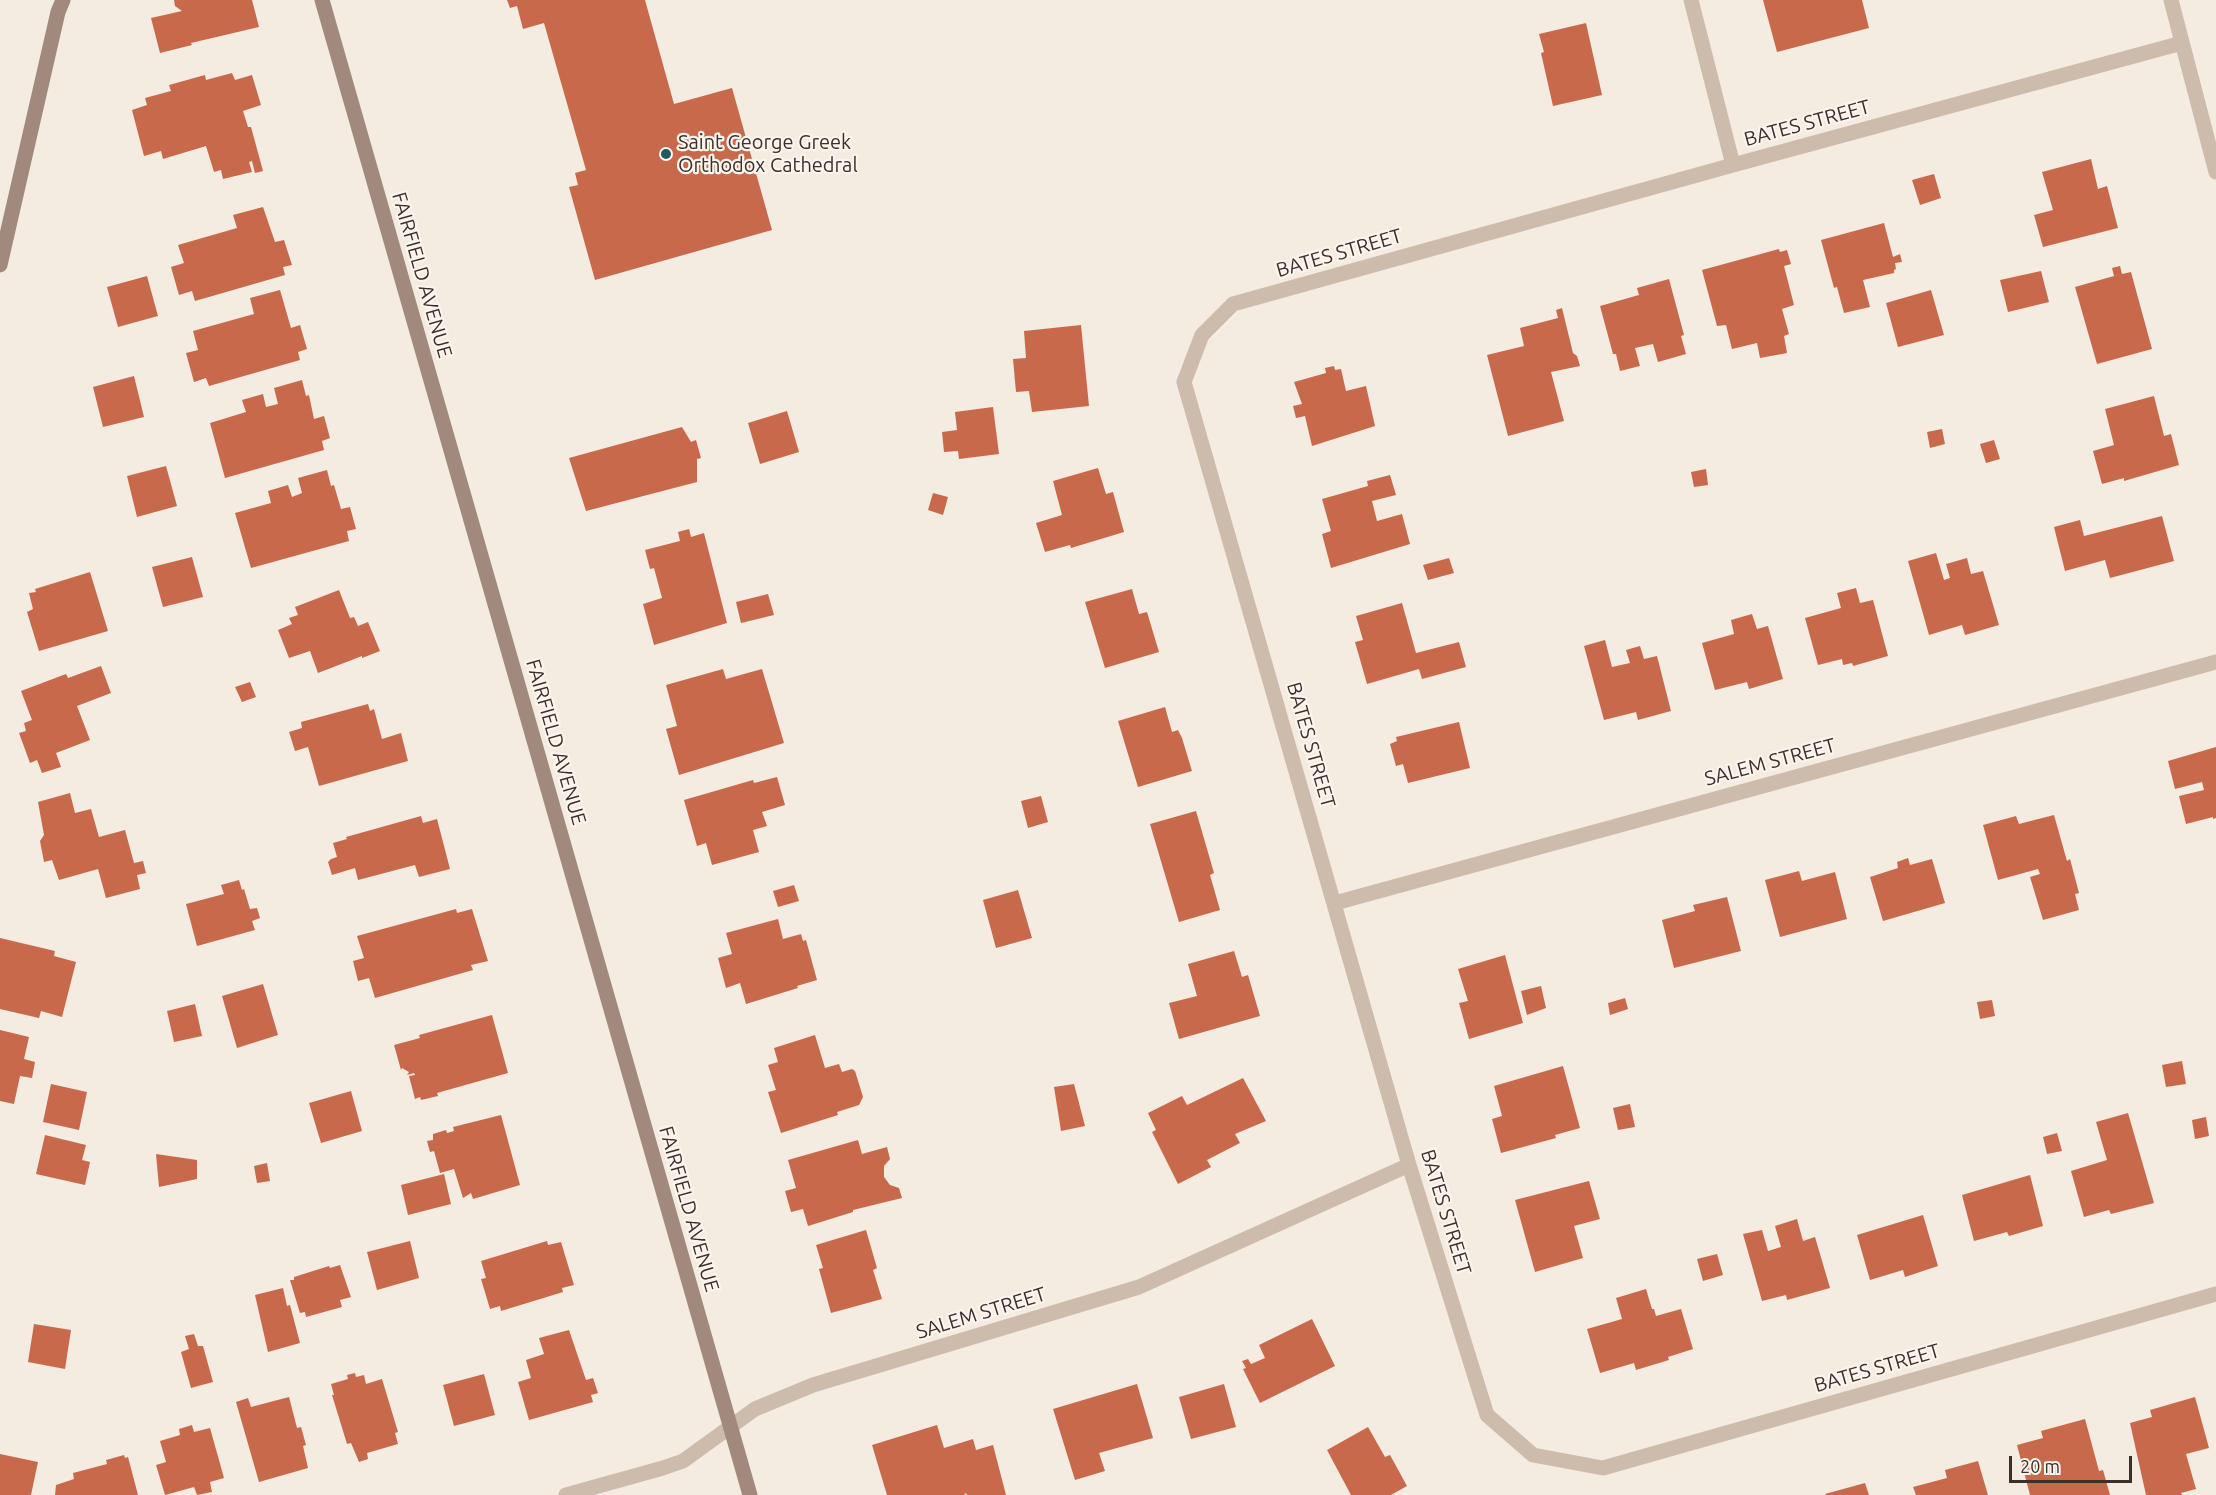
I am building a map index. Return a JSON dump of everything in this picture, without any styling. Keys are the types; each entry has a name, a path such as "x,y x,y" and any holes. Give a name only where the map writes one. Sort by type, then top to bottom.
{"main road":[{"name":"FAIRFIELD AVENUE","path":"322,0 750,1495"},
{"path":"0,265 60,4"}],"street":[{"path":"1691,0 1733,165"},
{"path":"2171,0 2216,172"},
{"name":"BATES STREET","path":"2182,44 1733,165 1233,304 1202,335 1184,382 1409,1165 1486,1415 1533,1455 1603,1468 2216,1294"},
{"name":"SALEM STREET","path":"1335,903 2216,662"},
{"name":"SALEM STREET","path":"567,1495 683,1461 755,1409 813,1385 1139,1287 1409,1165"}],"building":[{"path":"174,0 252,0 259,27 160,53 151,18 182,11 175,6"},
{"name":"Saint George Greek Orthodox Cathedral","path":"507,0 645,0 674,104 732,88 772,230 595,280 569,187 578,185 575,173 586,170 544,23 523,29 517,6 510,8"},
{"path":"1763,0 1862,0 1869,28 1777,52"},
{"path":"1586,23 1602,95 1553,106 1539,34"},
{"path":"232,73 235,80 252,75 261,105 243,111 248,127 251,127 263,171 255,173 252,161 249,162 252,172 223,179 221,170 214,172 206,146 163,159 161,151 144,156 132,110 147,105 145,98 171,91 169,85 205,75 206,80"},
{"path":"2091,159 2098,189 2107,186 2118,228 2043,247 2034,215 2053,210 2042,172"},
{"path":"1934,174 1941,198 1920,205 1912,180"},
{"path":"263,207 275,242 284,240 292,265 283,267 285,275 195,301 192,291 179,295 171,267 184,263 178,245 237,228 233,215"},
{"path":"1884,223 1893,257 1900,254 1902,262 1895,263 1894,273 1863,280 1870,307 1844,313 1837,287 1834,288 1821,240"},
{"path":"1779,249 1780,252 1787,250 1791,264 1784,266 1794,305 1782,309 1789,334 1784,336 1787,353 1760,358 1757,343 1732,349 1726,325 1717,326 1702,270"},
{"path":"2120,266 2122,274 2131,272 2152,349 2097,364 2075,287 2114,276 2112,268"},
{"path":"2041,271 2049,302 2008,312 2000,280"},
{"path":"147,276 158,316 118,327 107,287"},
{"path":"1669,279 1684,335 1681,336 1686,354 1658,362 1653,344 1635,348 1640,366 1620,371 1600,306 1639,295 1637,288"},
{"path":"280,290 291,328 300,325 307,349 298,352 300,360 209,386 206,378 194,382 186,353 198,350 193,331 254,314 250,298"},
{"path":"1931,290 1944,335 1898,347 1886,303"},
{"path":"1562,308 1573,353 1577,356 1580,366 1551,372 1564,421 1508,436 1487,355 1524,346 1520,328 1558,318 1556,310"},
{"path":"1081,325 1089,406 1032,412 1029,391 1016,392 1013,359 1026,358 1024,331"},
{"path":"1334,366 1335,370 1341,369 1346,391 1366,386 1375,426 1312,446 1305,416 1296,418 1293,406 1302,404 1294,382 1326,373 1325,368"},
{"path":"134,376 144,417 103,427 93,387"},
{"path":"302,380 306,396 309,395 314,419 324,416 330,438 322,441 324,450 225,478 210,423 246,412 242,400 263,394 266,407 278,404 274,388"},
{"path":"2154,396 2164,436 2171,434 2179,465 2124,481 2124,478 2102,484 2093,451 2114,445 2105,409"},
{"path":"993,407 999,454 959,459 958,451 944,452 942,432 957,430 955,412"},
{"path":"787,411 799,452 760,464 748,423"},
{"path":"682,427 691,442 696,440 701,458 697,459 697,482 586,511 569,458"},
{"path":"1942,429 1945,444 1930,448 1927,432"},
{"path":"1994,440 2000,459 1986,463 1980,444"},
{"path":"166,466 177,506 137,517 127,476"},
{"path":"1098,468 1106,494 1113,492 1124,532 1071,548 1070,545 1045,552 1036,523 1062,515 1053,481"},
{"path":"1706,469 1708,485 1694,487 1691,472"},
{"path":"327,470 341,509 350,507 356,529 347,531 349,541 251,568 235,513 271,503 268,491 288,485 292,497 302,493 298,478"},
{"path":"1390,475 1396,495 1372,501 1377,521 1402,514 1410,544 1331,568 1322,534 1331,531 1322,499 1368,486 1367,481"},
{"path":"933,493 948,497 943,515 928,510"},
{"path":"2162,516 2174,561 2110,578 2105,560 2065,571 2054,527 2080,520 2084,536"},
{"path":"689,529 691,537 704,533 727,623 654,645 643,604 662,598 654,568 650,569 645,550 680,541 678,532"},
{"path":"1936,553 1944,580 1950,578 1946,564 1967,558 1971,574 1983,571 1999,625 1965,635 1962,625 1929,635 1908,561"},
{"path":"192,557 203,597 163,607 152,567"},
{"path":"1449,558 1454,573 1428,580 1423,565"},
{"path":"90,572 108,631 39,651 27,612 33,609 29,593 36,592 35,589"},
{"path":"1856,588 1860,603 1873,600 1888,656 1853,666 1852,663 1843,665 1842,659 1818,665 1805,618 1841,608 1837,593"},
{"path":"1132,589 1139,614 1147,612 1159,652 1105,668 1085,602"},
{"path":"339,590 350,618 354,617 358,626 368,622 380,651 318,673 310,651 289,658 278,630 292,624 289,618 298,615 295,607"},
{"path":"768,594 774,615 741,623 736,602"},
{"path":"1402,603 1416,653 1459,642 1466,667 1422,679 1419,669 1367,684 1355,642 1363,640 1356,616"},
{"path":"1752,614 1757,629 1768,626 1783,679 1749,689 1747,682 1715,690 1702,643 1734,634 1731,620"},
{"path":"1605,640 1612,667 1630,663 1626,650 1640,646 1644,659 1657,656 1671,711 1638,720 1636,712 1604,720 1584,646"},
{"path":"101,666 111,693 77,706 90,740 56,753 61,767 42,773 37,760 30,763 19,733 26,731 24,723 32,720 21,691 66,674 68,678"},
{"path":"723,669 726,679 762,669 784,743 679,775 666,729 677,726 666,685"},
{"path":"250,682 256,697 242,702 235,687"},
{"path":"368,704 370,711 374,709 382,739 401,733 408,761 319,786 308,747 295,751 289,732 302,728 301,722"},
{"path":"1165,707 1172,732 1178,730 1182,738 1192,771 1138,787 1118,721"},
{"path":"1459,722 1470,768 1408,783 1403,764 1396,766 1390,744 1397,741 1396,737"},
{"path":"2216,747 2216,818 2186,824 2179,796 2204,790 2202,782 2175,789 2168,761"},
{"path":"777,777 785,805 762,812 767,826 753,830 759,852 712,865 706,843 697,846 684,800 753,780 754,783"},
{"path":"70,793 75,813 91,809 99,837 125,830 134,863 143,861 146,873 137,875 140,889 106,898 98,869 59,880 52,860 44,862 40,841 44,835 38,802"},
{"path":"1041,796 1048,822 1028,828 1021,801"},
{"path":"1196,811 1214,873 1210,875 1220,910 1179,922 1150,824"},
{"path":"2054,815 2067,861 2070,859 2079,893 2075,894 2079,910 2043,920 2030,877 2040,874 2038,869 1998,880 1983,825 2016,816 2019,824"},
{"path":"421,816 423,823 437,819 450,869 419,877 415,865 358,880 355,868 332,875 328,862 337,857 333,843 347,839 346,837"},
{"path":"1908,858 1910,865 1932,859 1945,903 1883,921 1870,877 1898,868 1897,862"},
{"path":"1799,871 1802,881 1835,872 1847,919 1780,937 1765,880"},
{"path":"239,880 250,909 257,908 260,918 252,921 255,930 197,946 186,904 224,894 221,885"},
{"path":"794,885 799,901 778,907 773,891"},
{"path":"1018,890 1032,938 996,948 983,900"},
{"path":"1727,897 1741,951 1674,968 1662,920 1695,911 1693,905"},
{"path":"456,909 457,913 472,909 488,961 471,965 473,970 375,998 369,978 358,981 353,961 364,958 357,936"},
{"path":"778,919 783,939 801,934 803,941 806,940 817,980 746,1004 740,983 726,988 718,958 732,954 726,933"},
{"path":"0,938 55,951 54,956 76,962 62,1017 41,1011 39,1018 0,1009"},
{"path":"1234,951 1242,977 1248,975 1260,1016 1179,1039 1169,1003 1197,996 1188,964"},
{"path":"1505,955 1523,1023 1469,1039 1459,1003 1468,1001 1458,969"},
{"path":"263,984 278,1035 237,1048 222,996"},
{"path":"1541,986 1546,1008 1527,1015 1521,991"},
{"path":"1625,998 1628,1009 1610,1015 1608,1003"},
{"path":"1992,1000 1995,1016 1980,1019 1977,1002"},
{"path":"195,1004 202,1036 174,1042 167,1011"},
{"path":"492,1015 508,1073 437,1093 438,1096 415,1099 409,1076 415,1075 414,1073 407,1075 409,1072 402,1068 401,1070 394,1045 420,1038 419,1035"},
{"path":"0,1030 29,1037 24,1059 35,1062 32,1078 20,1076 14,1104 0,1101"},
{"path":"815,1035 825,1068 839,1064 842,1072 852,1069 855,1071 863,1097 859,1105 837,1112 838,1115 781,1133 768,1092 776,1090 768,1065 778,1062 774,1048"},
{"path":"2182,1061 2186,1084 2166,1087 2162,1065"},
{"path":"1563,1066 1580,1128 1555,1135 1556,1138 1501,1153 1492,1119 1502,1116 1494,1086"},
{"path":"1243,1078 1266,1121 1235,1134 1240,1143 1207,1160 1211,1167 1178,1184 1152,1132 1156,1130 1148,1113 1182,1096 1187,1105"},
{"path":"51,1084 87,1092 79,1130 43,1122"},
{"path":"1074,1084 1085,1126 1061,1131 1054,1087"},
{"path":"351,1091 362,1131 321,1143 309,1103"},
{"path":"1630,1104 1635,1127 1618,1130 1613,1108"},
{"path":"2128,1113 2154,1203 2111,1214 2109,1210 2084,1217 2071,1171 2107,1160 2096,1122"},
{"path":"501,1115 520,1185 473,1199 471,1193 463,1198 454,1169 440,1173 434,1151 430,1152 427,1141 433,1140 433,1134 446,1130 447,1133 454,1131 453,1127"},
{"path":"2206,1117 2209,1136 2195,1139 2192,1120"},
{"path":"2057,1133 2062,1151 2047,1154 2043,1137"},
{"path":"45,1135 86,1145 82,1160 90,1162 85,1185 36,1174"},
{"path":"858,1140 862,1154 887,1147 890,1159 884,1166 884,1177 890,1185 899,1188 902,1198 853,1210 853,1212 808,1226 803,1209 791,1212 785,1191 796,1188 788,1160"},
{"path":"156,1154 197,1160 197,1179 159,1187"},
{"path":"267,1163 270,1181 257,1183 254,1166"},
{"path":"444,1174 451,1204 408,1215 401,1185"},
{"path":"2030,1175 2043,1226 2009,1236 2007,1232 1974,1241 1962,1195"},
{"path":"1589,1181 1600,1219 1574,1226 1583,1258 1535,1272 1515,1200"},
{"path":"1923,1215 1938,1266 1905,1277 1903,1270 1870,1280 1857,1235"},
{"path":"1797,1219 1803,1241 1815,1237 1830,1288 1787,1300 1786,1295 1762,1301 1743,1234 1762,1230 1768,1251 1781,1247 1775,1226"},
{"path":"866,1230 877,1268 873,1270 882,1299 831,1313 819,1269 823,1268 816,1245"},
{"path":"410,1241 419,1278 377,1290 367,1252"},
{"path":"547,1241 548,1245 561,1242 574,1285 562,1288 563,1292 501,1311 500,1306 490,1309 481,1279 486,1278 481,1261"},
{"path":"1717,1254 1723,1275 1703,1281 1697,1259"},
{"path":"340,1265 351,1297 340,1300 342,1307 306,1317 305,1312 300,1313 290,1280 329,1266 330,1268"},
{"path":"283,1288 300,1343 268,1352 255,1295"},
{"path":"1646,1289 1656,1316 1681,1309 1693,1349 1668,1357 1669,1360 1636,1370 1634,1363 1600,1373 1587,1329 1622,1319 1616,1298"},
{"path":"1312,1319 1335,1366 1260,1403 1243,1369 1246,1368 1242,1361 1248,1359 1251,1364 1265,1358 1259,1345"},
{"path":"34,1324 71,1330 65,1369 28,1362"},
{"path":"569,1330 586,1380 593,1378 598,1393 591,1395 593,1402 529,1420 518,1382 531,1378 526,1360 544,1354 539,1338"},
{"path":"194,1334 198,1346 203,1346 213,1382 191,1388 181,1352 189,1349 185,1336"},
{"path":"355,1373 356,1377 364,1375 366,1384 382,1379 398,1432 395,1433 398,1444 367,1453 368,1459 359,1462 351,1443 347,1444 332,1395 334,1395 331,1384 348,1379 347,1375"},
{"path":"484,1374 495,1415 454,1426 443,1385"},
{"path":"1137,1384 1153,1438 1099,1453 1105,1471 1075,1480 1053,1409"},
{"path":"1224,1384 1236,1427 1191,1439 1179,1397"},
{"path":"289,1397 297,1428 301,1427 306,1445 303,1446 308,1468 259,1482 236,1402 248,1398 251,1407"},
{"path":"2195,1397 2209,1448 2186,1454 2196,1489 2181,1493 2182,1495 2146,1495 2130,1423 2152,1417 2150,1410"},
{"path":"2085,1419 2099,1471 2103,1470 2110,1495 2030,1495 2017,1445 2043,1438 2041,1431"},
{"path":"192,1425 194,1432 210,1428 224,1478 210,1482 212,1492 197,1495 194,1487 165,1495 156,1465 166,1462 160,1441 180,1435 179,1429"},
{"path":"937,1425 944,1448 973,1439 976,1450 993,1445 1006,1495 967,1495 966,1493 964,1495 887,1495 872,1445"},
{"path":"1368,1427 1385,1457 1390,1455 1407,1486 1391,1495 1351,1495 1327,1450"},
{"path":"0,1454 38,1462 31,1495 0,1495"},
{"path":"124,1455 125,1458 128,1457 138,1495 55,1495 56,1485 74,1479 73,1473 107,1464 106,1460"},
{"path":"1978,1461 1988,1495 1916,1495 1913,1487 1947,1478 1945,1470"},
{"path":"1865,1483 1869,1495 1825,1494"}],"place":[{"name":"Saint George Greek Orthodox Cathedral","path":"666,154"}]}
